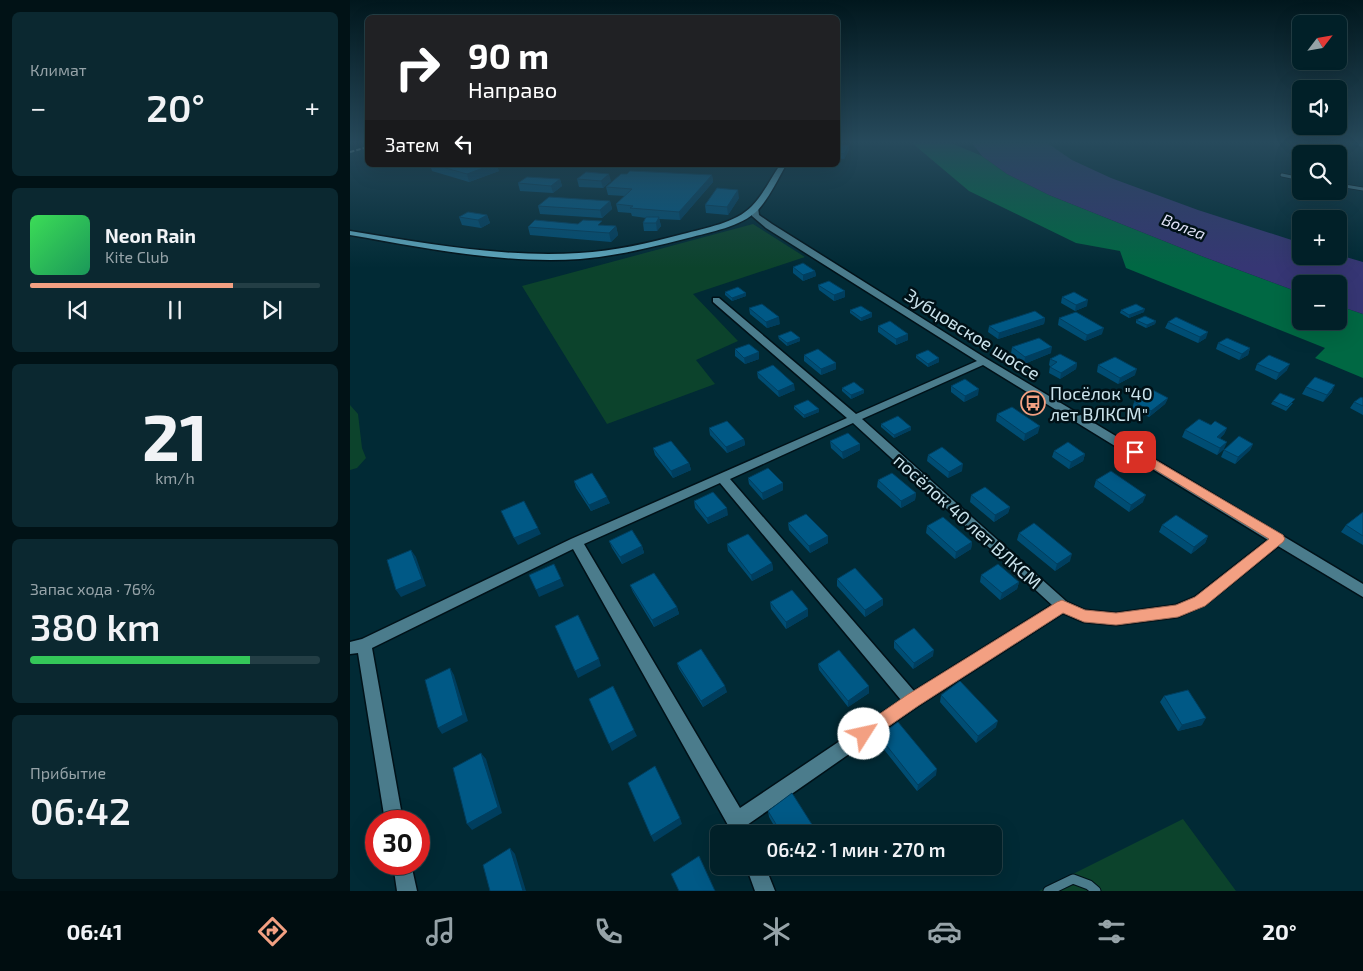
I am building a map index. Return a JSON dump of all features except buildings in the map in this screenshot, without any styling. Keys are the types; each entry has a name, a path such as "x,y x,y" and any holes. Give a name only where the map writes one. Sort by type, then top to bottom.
{"main road":[{"path":"350,233 441,249 547,257 578,255 643,247 725,225 755,208 770,185"}],"street":[{"name":"Зубцовское шоссе","path":"755,208 756,216 769,226 984,361 1363,590"},
{"name":"посёлок 40 лет ВЛКСМ","path":"716,300 854,418 1062,606 1084,616 1116,619 1178,611 1200,601 1278,539"},
{"path":"392,810 357,646 576,542 984,361"},
{"path":"722,477 912,701"},
{"path":"576,542 738,825"},
{"path":"744,825 912,701 1062,606"},
{"path":"404,875 406,891"},
{"path":"759,875 766,891"}],"lane":[{"path":"1347,187 1363,190"},
{"path":"1048,891 1073,879 1089,885 1096,891"}],"green space":[{"path":"961,185 1028,185 1049,195 1204,257 1292,290 1292,330 1347,330 1347,309 1363,314 1363,378 1315,358 1325,348 1126,268 1120,251 1076,243 969,191"},
{"path":"753,224 805,257 693,294 738,341 696,360 715,384 607,424 522,286"},
{"path":"350,405 358,414 362,448 366,458 357,468 350,470"},
{"path":"1183,819 1236,891 1039,891"}],"water":[{"name":"Волга","path":"1028,185 1129,185 1198,210 1292,240 1292,265 1347,265 1347,257 1363,262 1363,314 1347,309 1347,275 1292,275 1292,290 1204,257 1049,195"}],"place":[{"name":"Посёлок \"40 лет ВЛКСМ\"","path":"1033,403"}],"route":[{"path":"864,734 912,701 1062,606 1084,616 1116,619 1178,611 1200,601 1278,539 1135,452"}]}
